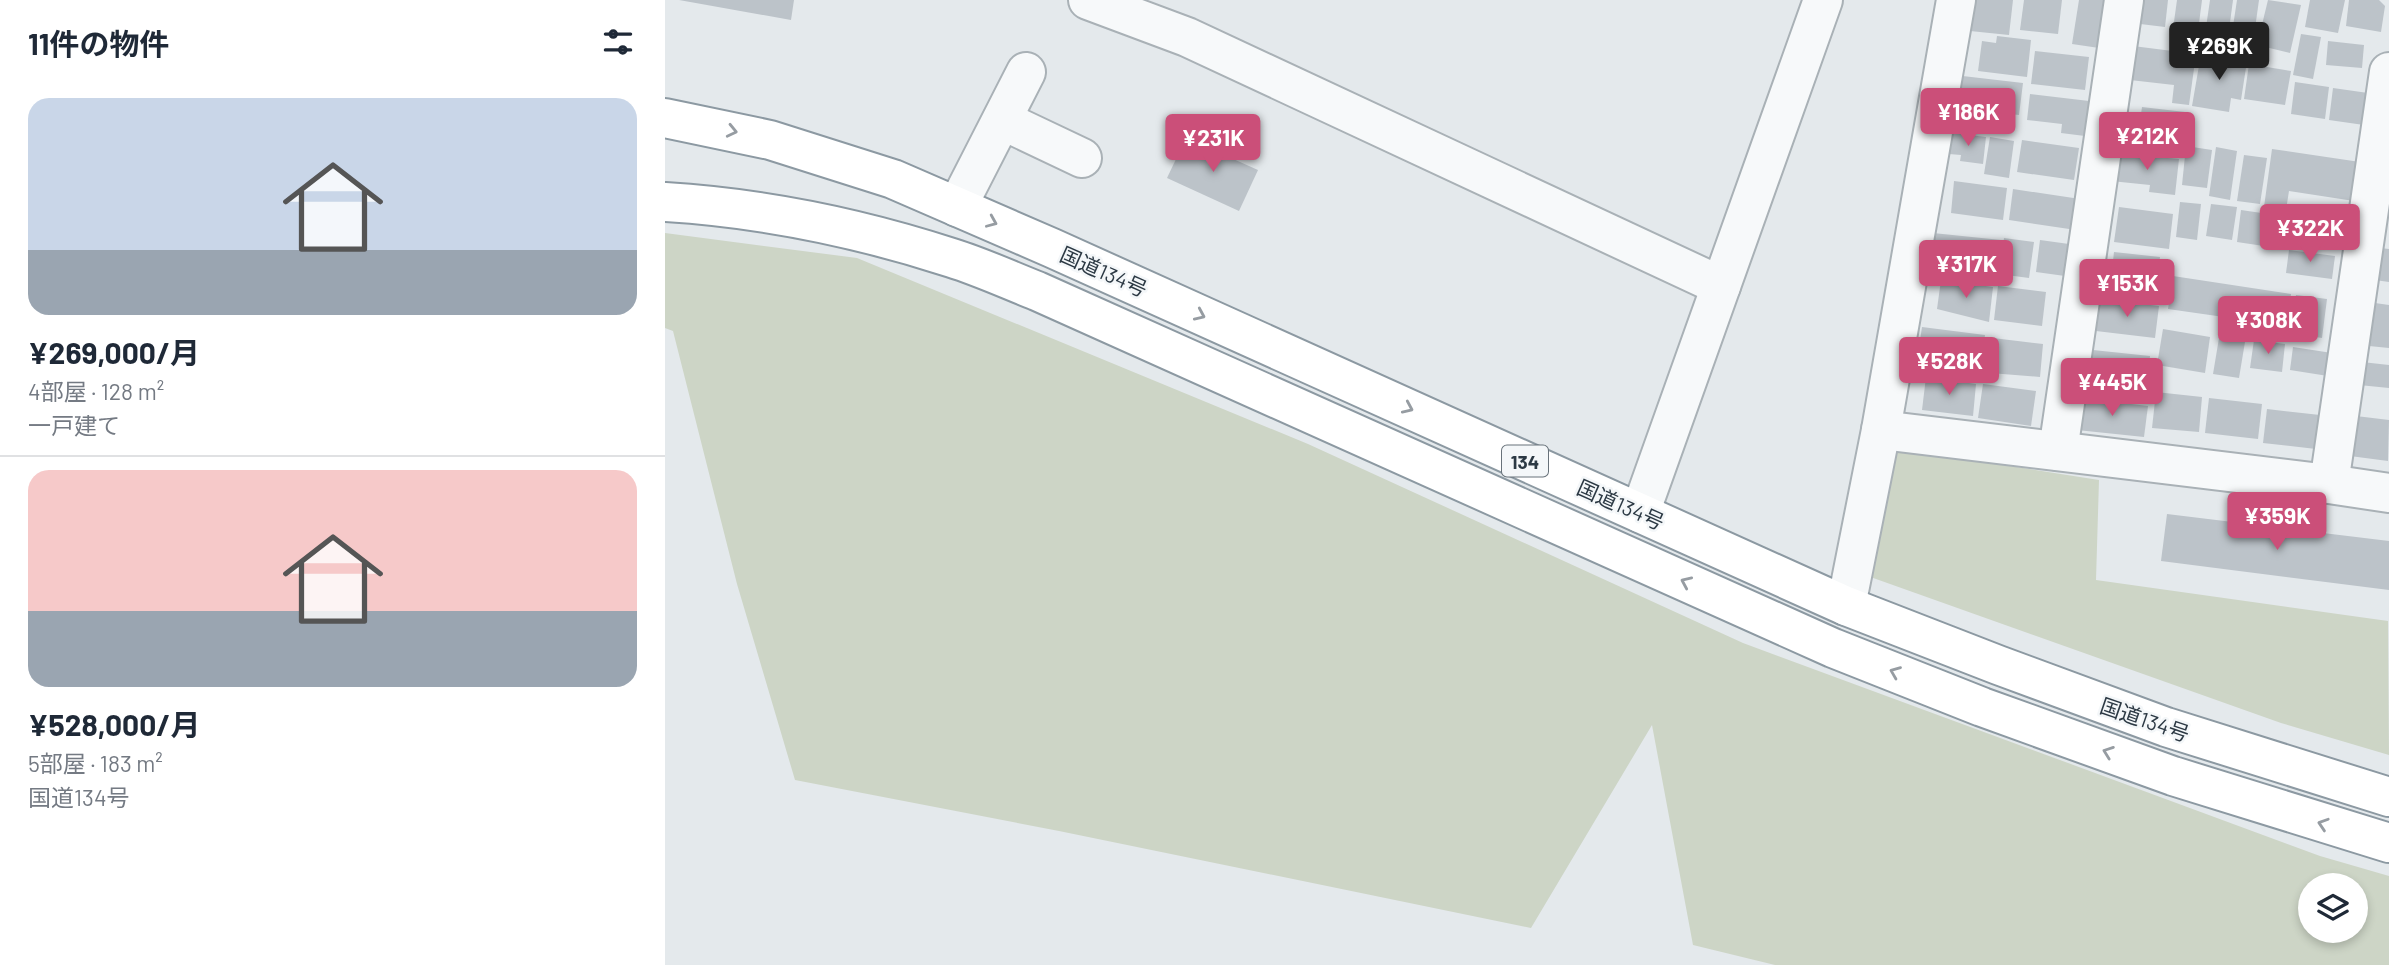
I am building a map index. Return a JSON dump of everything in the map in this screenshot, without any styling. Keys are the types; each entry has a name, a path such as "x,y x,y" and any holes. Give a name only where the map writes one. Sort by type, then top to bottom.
{"highway":[{"name":"国道134号","path":"665,118 770,140 893,179 1846,606 2166,727 2389,797"},
{"name":"国道134号","path":"665,202 752,211 870,233 955,259 1037,291 1846,653 1982,707 2173,776 2389,843"}],"street":[{"path":"1088,0 1187,37 1721,286"},
{"path":"1640,513 1823,0"},
{"path":"1846,606 1881,430 1956,0"},
{"path":"2058,451 2124,0"},
{"path":"957,207 1026,72"},
{"path":"2329,484 2389,72"},
{"path":"1002,120 1082,159"},
{"path":"1881,430 2389,493"}],"green space":[{"path":"665,233 857,258 1308,444 1743,643 2320,856 2389,876 2389,965 1775,965 1693,945 1652,725 1531,928 795,780 737,584 673,331 665,328"},
{"path":"1894,448 2099,480 2096,580 2388,621 2389,755 2281,723 1862,574"}],"building":[{"path":"679,0 794,0 791,20"},
{"path":"1973,0 2013,0 2009,35 1970,31"},
{"path":"2024,0 2062,0 2058,34 2020,30"},
{"path":"2079,0 2113,0 2106,49 2072,44"},
{"path":"2135,0 2168,0 2165,27 2132,23"},
{"path":"2177,0 2202,0 2197,39 2172,36"},
{"path":"2210,0 2233,0 2227,45 2204,41"},
{"path":"2237,0 2259,0 2252,50 2230,46"},
{"path":"2268,0 2301,5 2290,53 2257,45"},
{"path":"2310,0 2345,0 2338,33 2305,27"},
{"path":"2349,0 2379,0 2385,6 2381,32 2346,26"},
{"path":"2301,34 2321,37 2313,79 2293,75"},
{"path":"1997,36 2031,40 2027,77 1978,71 1982,41 1996,43"},
{"path":"2328,41 2364,45 2362,68 2326,65"},
{"path":"2133,46 2196,54 2189,105 2172,103 2174,85 2130,80"},
{"path":"2035,51 2089,57 2085,90 2031,84"},
{"path":"2201,54 2247,61 2241,100 2231,98 2229,112 2192,106"},
{"path":"2249,64 2291,71 2285,105 2244,99"},
{"path":"1954,75 2023,83 2019,115 1950,107"},
{"path":"2295,82 2329,87 2325,119 2291,114"},
{"path":"2333,88 2368,93 2364,125 2329,120"},
{"path":"2030,94 2089,101 2085,136 2061,133 2062,124 2027,120"},
{"path":"2142,107 2185,112 2182,142 2138,136"},
{"path":"1952,133 1986,137 1983,164 1960,161 1961,155 1949,154"},
{"path":"1990,137 2014,141 2009,178 1984,174"},
{"path":"1186,138 1258,170 1239,211 1167,178"},
{"path":"2022,140 2079,148 2074,180 2017,172"},
{"path":"2186,146 2212,150 2207,188 2182,185"},
{"path":"2216,147 2237,151 2230,200 2209,196"},
{"path":"2272,149 2360,162 2354,201 2289,191 2286,210 2264,207"},
{"path":"2114,153 2179,159 2175,195 2149,192 2150,185 2111,181"},
{"path":"2244,155 2267,158 2260,204 2237,201"},
{"path":"1954,181 2007,188 2003,220 1951,213"},
{"path":"2013,189 2080,199 2076,230 2009,220"},
{"path":"2180,202 2201,204 2197,240 2176,237"},
{"path":"2211,204 2237,207 2232,240 2206,236"},
{"path":"2119,207 2173,214 2169,249 2114,242"},
{"path":"2241,210 2282,216 2277,248 2237,242"},
{"path":"2289,214 2338,221 2334,245 2286,238"},
{"path":"1933,233 2001,240 1998,268 1930,261"},
{"path":"2004,238 2034,242 2029,278 1999,274"},
{"path":"2040,240 2069,244 2065,276 2036,272"},
{"path":"2380,248 2389,249 2389,282 2375,280"},
{"path":"2289,250 2335,256 2332,279 2286,273"},
{"path":"2114,252 2160,257 2156,292 2110,287"},
{"path":"2173,276 2291,294 2287,326 2168,309"},
{"path":"1941,280 1993,287 1989,322 1937,309"},
{"path":"1998,286 2046,292 2042,326 1994,320"},
{"path":"2296,295 2327,299 2322,338 2291,333"},
{"path":"2100,299 2159,306 2155,338 2096,331"},
{"path":"2375,303 2389,305 2389,348 2369,346"},
{"path":"1922,327 1985,335 1980,372 1957,369 1958,359 1918,354"},
{"path":"2163,329 2210,337 2205,373 2157,365"},
{"path":"1993,338 2043,344 2040,377 1990,373"},
{"path":"2219,338 2245,342 2239,378 2213,374"},
{"path":"2254,340 2285,344 2282,372 2250,368"},
{"path":"2293,347 2332,353 2328,376 2290,370"},
{"path":"2093,350 2150,356 2146,394 2125,392 2125,384 2106,382 2107,369 2091,367"},
{"path":"2362,362 2389,365 2389,388 2359,385"},
{"path":"1926,377 1976,384 1973,416 1922,410"},
{"path":"1983,384 2036,391 2031,426 1978,418"},
{"path":"2156,392 2202,397 2199,432 2152,428"},
{"path":"2081,398 2148,406 2144,437 2077,430"},
{"path":"2209,398 2262,404 2258,439 2205,433"},
{"path":"2267,409 2320,415 2316,449 2263,443"},
{"path":"2356,416 2389,420 2388,461 2350,456"},
{"path":"2167,514 2389,541 2389,590 2161,561"}]}
